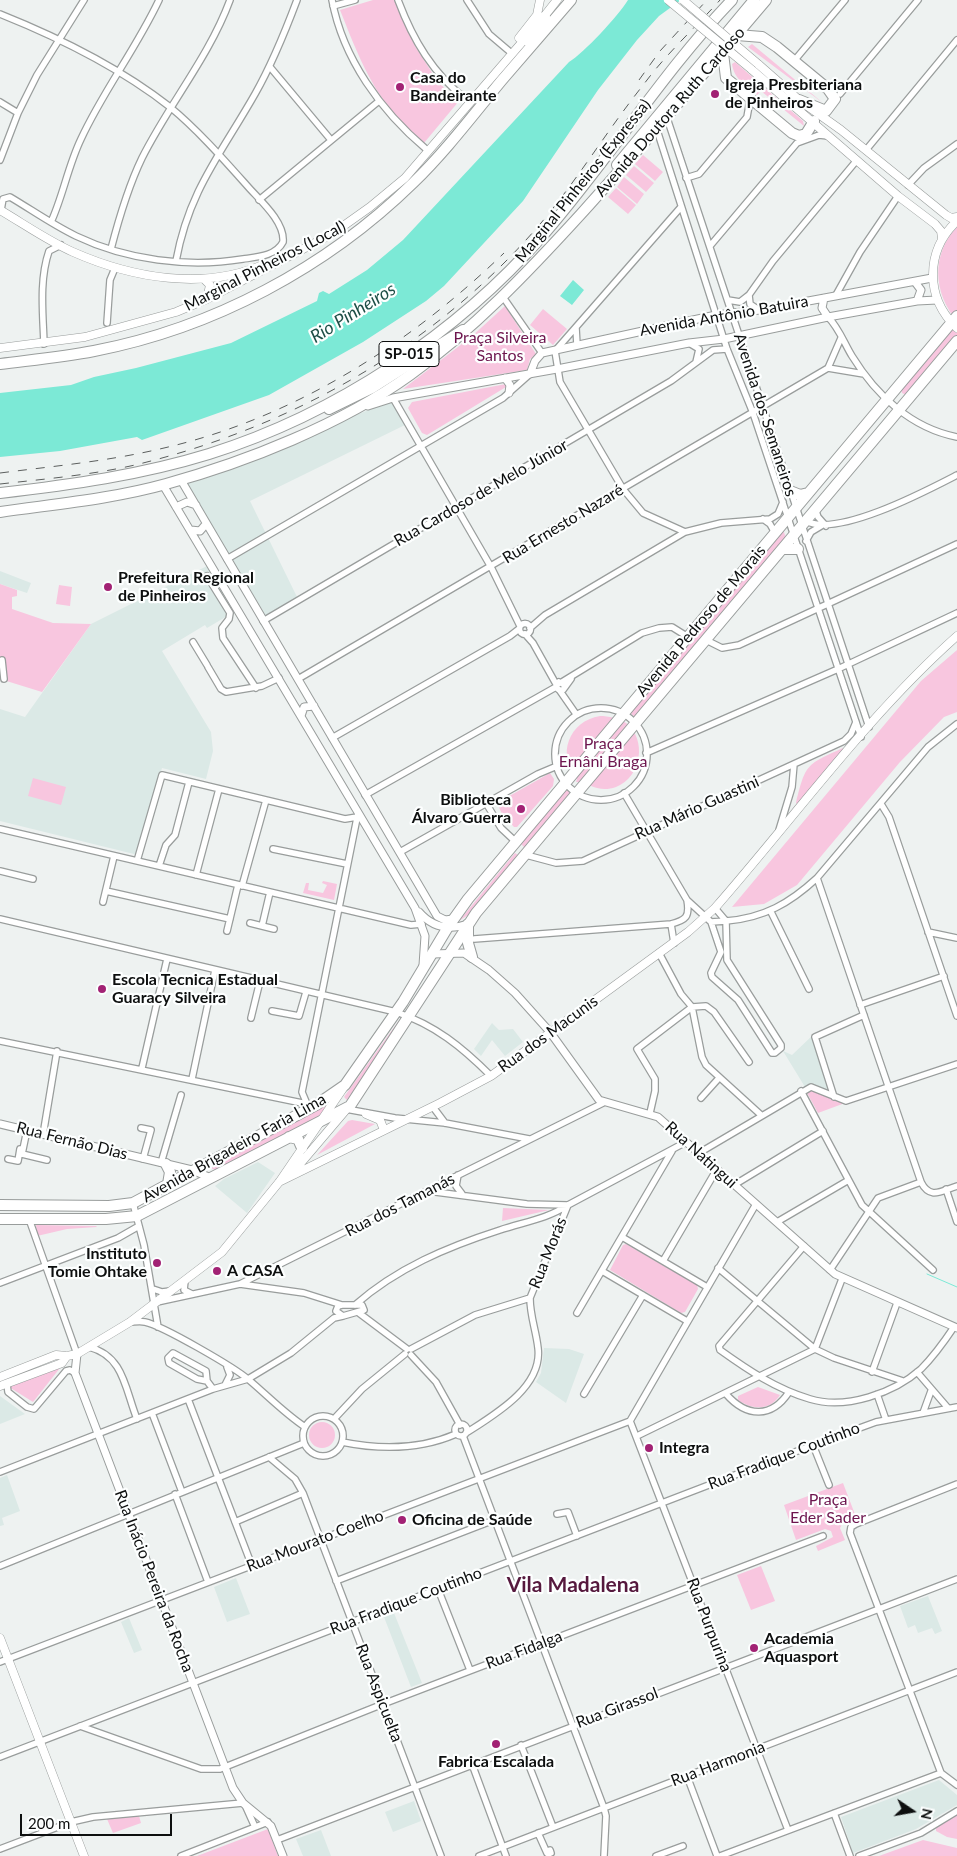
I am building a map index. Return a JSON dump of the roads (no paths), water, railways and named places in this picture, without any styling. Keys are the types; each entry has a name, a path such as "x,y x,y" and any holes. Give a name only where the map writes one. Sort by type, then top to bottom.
{"highway":[{"path":"1,364 94,351 167,332 210,317 308,266 344,242 413,183 444,152 571,0"},
{"name":"Marginal Pinheiros (Expressa)","path":"0,493 107,479 183,461 230,447 304,417 358,387 431,338 516,264 551,226 696,39 732,0"},
{"path":"596,197 604,182 647,126 754,0"},
{"name":"Avenida Doutora Ruth Cardoso","path":"0,512 106,497 181,480 246,458 358,407 408,376 503,297 657,130 766,0"},
{"path":"503,80 545,17"},
{"path":"737,35 762,37 828,89 835,99 826,112 799,100"},
{"path":"722,53 726,78 796,139 806,134 814,122"},
{"name":"Avenida Pedroso de Morais","path":"422,973 450,923 564,782 624,714 886,399 955,322"},
{"path":"304,417 323,412 372,388 464,330"},
{"name":"Avenida Pedroso de Morais","path":"450,953 468,924 488,899 957,342"},
{"path":"894,390 897,400 902,402 907,400"},
{"path":"877,411 886,413 889,422"},
{"path":"790,491 800,495 808,493"},
{"path":"782,549 804,545"},
{"path":"488,899 522,854 516,842"},
{"path":"468,924 468,942 472,957"},
{"path":"346,1109 410,1017 450,953"},
{"path":"346,1085 422,973"},
{"name":"Avenida Brigadeiro Faria Lima","path":"0,1205 103,1206 133,1203 346,1085"},
{"name":"Avenida Brigadeiro Faria Lima","path":"0,1219 106,1219 138,1221 211,1178 325,1118 346,1109"},
{"path":"289,1137 298,1139 302,1148"},
{"path":"163,1164 170,1172 168,1184"},
{"path":"29,1219 29,1213 35,1208 97,1209 103,1206"}],"main road":[{"path":"1,210 61,245 115,268 163,277 204,280 256,268 324,234 370,202 394,182 426,149 509,51 537,15 540,0"},
{"name":"Marginal Pinheiros (Local)","path":"0,348 44,344 116,330 176,312 207,299 332,234 370,207 417,165 545,17 557,0"},
{"path":"668,0 814,122 898,196 935,224 942,238"},
{"path":"683,0 799,100 866,150 946,215 957,219 942,238 936,250 932,278 937,300 955,322"},
{"path":"204,280 210,285 207,299"},
{"name":"Rua dos Macunis","path":"280,1181 384,1130 437,1108 490,1076 708,919 715,908 868,727 909,682 957,636"},
{"path":"4,1385 77,1354 130,1322 222,1252 280,1181 346,1085"},
{"path":"280,1181 300,1164 346,1109"},
{"path":"366,1114 380,1120 384,1130"},
{"path":"0,1377 56,1355 65,1360"},
{"path":"0,1638 84,1856"}],"street":[{"path":"0,160 18,113 37,75 84,0"},
{"path":"51,222 80,140 99,104 134,50 159,0"},
{"path":"111,249 132,181 143,157 201,60 230,0"},
{"path":"176,261 184,224 195,196 270,67 297,0"},
{"path":"355,0 332,3 353,58 379,101 400,126 426,149"},
{"path":"398,0 420,48 439,75 467,100"},
{"path":"467,0 489,34 509,51"},
{"path":"794,61 845,0"},
{"path":"840,94 918,0"},
{"path":"0,14 60,39 118,73 171,109 218,154 259,200 283,231 284,242 278,249 262,256 238,260 213,262 147,258 111,249 77,236 10,197 3,199 1,210"},
{"path":"866,150 957,40"},
{"path":"270,67 331,140"},
{"path":"686,178 700,174 747,117 750,100"},
{"path":"259,200 379,101"},
{"path":"0,102 18,113"},
{"name":"Avenida dos Semaneiros","path":"667,118 790,491 803,523 804,545 818,610 861,737"},
{"name":"Avenida dos Semaneiros","path":"657,130 727,348 753,413 794,535 804,545 828,605 868,727"},
{"path":"710,246 796,139 819,135 829,136"},
{"path":"664,148 674,142"},
{"path":"908,185 924,168 957,144"},
{"path":"728,300 740,302 749,295 773,261 857,160"},
{"path":"836,295 852,264 898,196"},
{"path":"681,206 555,351 560,382 623,489 643,513 685,532"},
{"path":"44,344 43,302 46,266 49,251 61,245"},
{"path":"104,264 110,280"},
{"path":"107,323 110,280 115,268"},
{"name":"Avenida Antônio Batuira","path":"542,352 555,351 716,315 760,310 932,278"},
{"path":"915,282 921,290 917,301"},
{"path":"749,295 750,304 760,310"},
{"path":"227,559 509,393 530,374 535,361 542,352 503,297"},
{"path":"824,298 822,308 864,374 886,399 899,410 930,429 957,436"},
{"name":"Avenida Antônio Batuira","path":"358,407 362,408 393,398 689,343 724,339 828,316 917,301 937,300"},
{"path":"576,328 577,345"},
{"path":"841,338 828,368 864,374"},
{"path":"689,343 699,349 696,362"},
{"name":"Rua Cardoso de Melo Júnior","path":"263,621 671,381 713,350 727,348"},
{"name":"Rua Ernesto Nazaré","path":"298,679 828,368"},
{"path":"505,378 510,385 509,393"},
{"path":"393,398 533,643 576,714"},
{"path":"804,545 811,532 823,526 866,516 957,475"},
{"path":"181,480 437,916 450,923"},
{"path":"163,485 279,678 358,815 416,908 426,942 422,973"},
{"path":"176,507 187,502 196,506"},
{"path":"332,738 525,629 685,532 721,523 770,519 778,514 783,502"},
{"path":"815,510 823,526"},
{"path":"763,519 770,524 774,533"},
{"path":"803,523 823,526"},
{"path":"191,530 200,531 206,524"},
{"path":"198,542 204,533 212,533"},
{"path":"706,640 716,646 730,648 818,610 957,544"},
{"path":"207,576 230,613 229,619 222,628 223,638 256,688"},
{"path":"646,753 838,669 957,613"},
{"path":"365,795 547,694 642,633 672,626 688,637"},
{"path":"193,642 223,691 256,688 279,678"},
{"path":"2,660 4,678"},
{"path":"301,716 304,707 314,706"},
{"path":"602,708 624,714 642,732 646,762 638,780 624,793 605,799 596,799 578,793 564,782 557,766 555,757 557,739 566,724 576,714 602,708"},
{"name":"Rua Mário Guastini","path":"526,855 556,863 583,861 646,830 844,741 851,734 856,722"},
{"path":"708,919 726,921 770,912 797,897 817,878 928,747 957,724"},
{"name":"Rua dos Macunis","path":"778,833 792,787 794,764"},
{"path":"400,852 538,774 557,766"},
{"path":"138,861 162,776 345,819 358,815"},
{"path":"159,866 166,845 175,835 189,782"},
{"path":"196,875 219,789"},
{"path":"624,793 687,900 708,919 721,952 711,976 738,1000 772,1052 775,1053 781,1048 781,1045 726,957 726,921 715,908"},
{"path":"227,931 266,800"},
{"path":"486,803 501,828 516,842"},
{"path":"881,804 889,817 957,1013"},
{"path":"291,1101 302,1092 358,815"},
{"path":"366,826 374,825 379,818"},
{"path":"345,819 353,833"},
{"path":"0,829 411,925 422,924"},
{"path":"273,849 347,864"},
{"path":"103,902 114,856"},
{"path":"0,871 33,879"},
{"path":"817,878 921,1182 929,1193 957,1186"},
{"path":"106,891 230,919"},
{"path":"262,926 270,892"},
{"path":"474,939 671,924 684,920 687,917 687,900"},
{"path":"416,908 430,923 468,924"},
{"path":"770,912 809,989"},
{"path":"0,919 321,996 396,1012 430,1026 453,1041 490,1076"},
{"path":"250,923 274,929"},
{"path":"671,924 674,943"},
{"path":"928,932 957,938"},
{"path":"433,954 462,952 472,957 514,993 550,1032 603,1103"},
{"path":"659,954 682,994 692,1007 702,1058 719,1078 761,1115"},
{"path":"142,1068 168,959"},
{"path":"192,1079 215,970"},
{"path":"860,1005 944,976"},
{"path":"251,1018 260,981"},
{"path":"272,1011 299,1016 306,992"},
{"path":"738,1000 748,993"},
{"path":"650,1113 655,1090 655,1079 637,1049 692,1007 706,1006 714,1012 749,1062"},
{"path":"834,1097 815,1037 864,1015"},
{"path":"0,1041 142,1068 311,1104"},
{"path":"43,1134 57,1052"},
{"path":"699,1153 801,1091 816,1087 846,1101 957,1064"},
{"path":"702,1098 719,1078"},
{"path":"801,1091 862,1205 932,1270"},
{"path":"302,1092 311,1104"},
{"path":"163,1164 180,1095"},
{"name":"Rua Natingui","path":"603,1103 650,1113 662,1121 842,1279 956,1327"},
{"name":"Rua dos Tamanás","path":"156,1303 240,1284 603,1103"},
{"path":"437,1108 445,1124"},
{"path":"346,1109 366,1114 445,1124 529,1139"},
{"name":"Rua Fernão Dias","path":"0,1124 192,1170 211,1178"},
{"name":"Rua Fernão Dias","path":"141,1128 151,1130 143,1159"},
{"path":"8,1159 18,1161 26,1130"},
{"path":"26,1130 22,1154 47,1160"},
{"path":"734,1185 823,1131"},
{"name":"Rua Morás","path":"342,1442 374,1448 406,1447 437,1442 462,1434 490,1418 511,1400 533,1374 538,1349 530,1312 530,1298 568,1205 686,1142"},
{"path":"577,1313 672,1151"},
{"path":"663,1261 717,1169"},
{"path":"458,1175 456,1186 462,1194"},
{"path":"777,1222 847,1180"},
{"path":"830,1270 878,1198 921,1182"},
{"path":"946,1189 957,1222"},
{"path":"428,1191 527,1204 568,1205"},
{"path":"133,1203 156,1303 158,1327"},
{"path":"630,1421 756,1204"},
{"path":"0,1472 213,1389 248,1379 290,1353 337,1310 355,1305 366,1294 406,1268 453,1246 550,1216 568,1205"},
{"path":"29,1219 77,1354"},
{"path":"0,1283 118,1238 138,1221"},
{"path":"622,1237 707,1287"},
{"path":"804,1246 720,1344 720,1350 759,1378 810,1400 834,1403 877,1394 917,1372 938,1351 956,1327"},
{"path":"718,1268 815,1349 872,1372 903,1381"},
{"path":"602,1271 687,1321"},
{"path":"637,1436 815,1349 842,1279"},
{"path":"185,1281 184,1290 192,1294"},
{"path":"240,1284 290,1290 325,1299 343,1316 362,1310"},
{"path":"153,1289 162,1292 172,1291"},
{"path":"362,1310 366,1294"},
{"path":"584,1394 643,1295"},
{"path":"334,1419 362,1390 408,1351 475,1315 530,1298"},
{"path":"872,1372 897,1303"},
{"path":"355,1305 362,1310 366,1317 408,1351 436,1382 460,1425 465,1426 462,1434"},
{"path":"130,1322 144,1322 158,1327 248,1379 286,1414 305,1427"},
{"path":"89,1347 102,1350 117,1364 137,1419"},
{"name":"Rua Inácio Pereira da Rocha","path":"77,1354 75,1373 225,1767 236,1793 244,1804 255,1827"},
{"path":"207,1382 208,1374 200,1367 178,1354 170,1355 168,1358 169,1363 197,1380 207,1382 213,1389"},
{"path":"63,1374 65,1360"},
{"path":"225,1385 230,1375 226,1366"},
{"path":"4,1385 8,1392 27,1407 34,1409 63,1374 68,1370 75,1373"},
{"path":"917,1372 931,1391 948,1408"},
{"path":"923,1413 931,1391"},
{"path":"726,1394 742,1408 759,1412 773,1409 790,1392"},
{"path":"877,1394 886,1420"},
{"path":"188,1399 252,1566"},
{"name":"Rua Fradique Coutinho","path":"0,1757 813,1445 886,1420 957,1407"},
{"path":"152,1413 182,1492"},
{"path":"318,1416 334,1419 342,1430 342,1442 338,1448 326,1456 313,1453 304,1443 305,1427 318,1416"},
{"name":"Rua Purpurina","path":"630,1421 788,1830"},
{"name":"Rua Mourato Coelho","path":"0,1662 630,1421"},
{"path":"460,1425 455,1429 462,1434 604,1808 606,1816 604,1856"},
{"path":"0,1566 129,1512 304,1443"},
{"path":"813,1445 829,1485"},
{"name":"Rua Aspicuelta","path":"269,1457 295,1479 303,1493 441,1856"},
{"path":"957,1484 852,1525 850,1530 851,1539 941,1772 957,1785"},
{"path":"235,1522 303,1493"},
{"path":"175,1494 208,1582"},
{"path":"557,1514 568,1512 577,1536"},
{"path":"336,1581 494,1520"},
{"name":"Rua Fidalga","path":"80,1726 201,1769 212,1770 225,1767 470,1670 823,1536"},
{"name":"Rua Girassol","path":"277,1840 520,1745 957,1579"},
{"path":"438,1589 470,1670"},
{"name":"Rua Harmonia","path":"479,1856 957,1672"},
{"path":"520,1745 553,1827"},
{"path":"472,1764 506,1856"},
{"path":"686,1776 718,1856 941,1772"},
{"path":"228,1803 236,1793"},
{"path":"0,1849 71,1822 93,1817 228,1803 244,1804"},
{"name":"Rua Inácio Pereira da Rocha","path":"244,1804 268,1822 283,1856"},
{"path":"859,1856 921,1833 957,1811"},
{"path":"834,1813 850,1856"},
{"path":"181,1856 268,1822"},
{"path":"538,1833 546,1852"},
{"path":"656,1856 683,1846"}],"water":[{"name":"Rio Pinheiros","path":"628,0 681,0 659,16 637,40 598,90 523,201 444,286 426,301 363,342 269,395 142,440 137,437 60,451 0,457 0,393 71,385 94,377 231,343 317,301 319,293 323,291 329,294 367,270 403,240 569,62 600,34"},
{"path":"573,280 584,290 572,305 560,296"}],"waterway":[{"path":"927,1274 957,1287"}],"railway":[{"path":"639,80 660,51 707,0"},
{"path":"0,484 102,471 135,465 193,449 250,429 305,404 357,376 407,344 455,308 500,267 541,223 653,73 720,0"},
{"path":"0,473 144,453 212,435 259,418 304,397 348,373 389,347 430,318 504,253"}],"place":[{"name":"Casa do Bandeirante","path":"400,87"},
{"name":"Igreja Presbiteriana de Pinheiros","path":"715,94"},
{"name":"Prefeitura Regional de Pinheiros","path":"108,587"},
{"name":"Biblioteca Álvaro Guerra","path":"521,809"},
{"name":"Escola Tecnica Estadual Guaracy Silveira","path":"102,989"},
{"name":"Instituto Tomie Ohtake","path":"157,1263"},
{"name":"A CASA","path":"217,1271"},
{"name":"Integra","path":"649,1448"},
{"name":"Oficina de Saúde","path":"402,1520"},
{"name":"Academia Aquasport","path":"754,1648"},
{"name":"Fabrica Escalada","path":"496,1744"}],"district":[{"name":"Vila Madalena","path":"573,1585"}],"park label":[{"name":"Praça Silveira Santos","path":"500,347"},
{"name":"Praça Ernâni Braga","path":"603,753"},
{"name":"Praça Eder Sader","path":"828,1509"}]}
